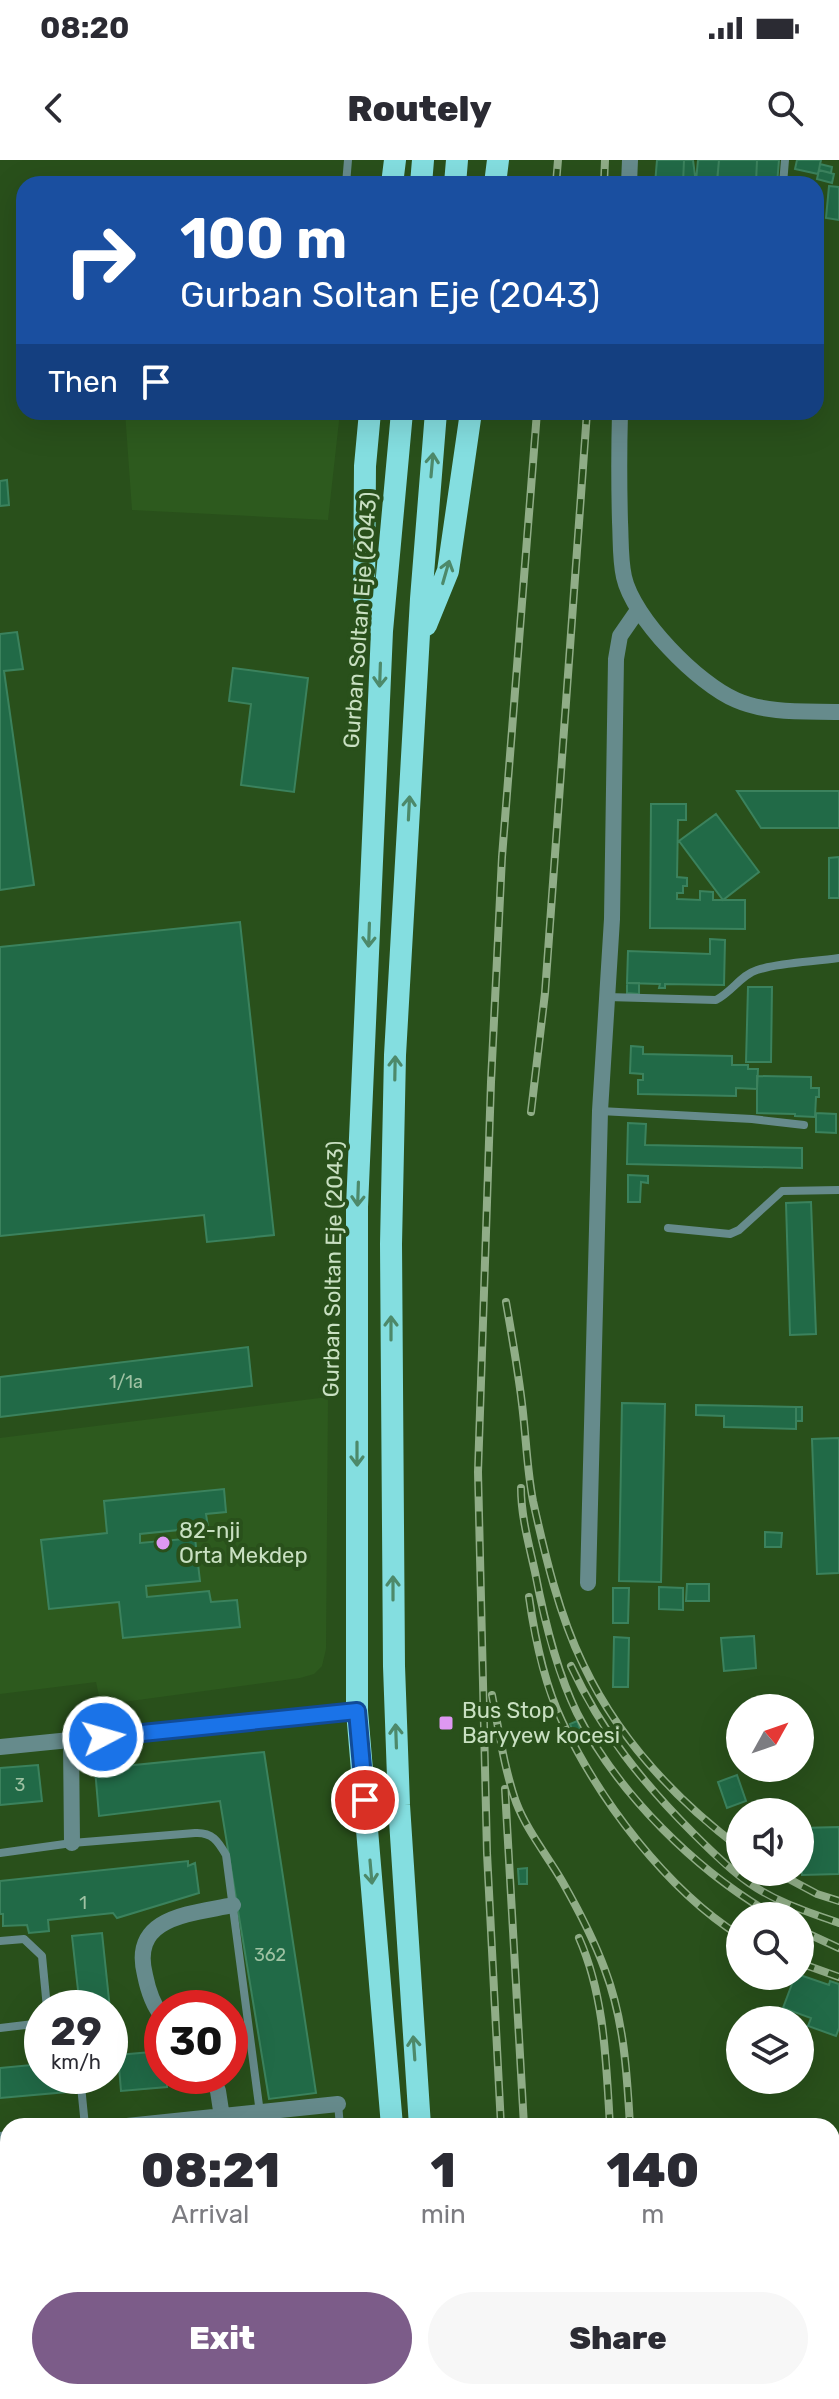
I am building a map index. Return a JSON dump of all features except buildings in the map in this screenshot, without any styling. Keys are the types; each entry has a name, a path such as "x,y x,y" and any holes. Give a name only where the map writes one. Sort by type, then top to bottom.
{"highway":[{"path":"369,420 365,466 364,597 382,631"},
{"name":"Gurban Soltan Eje (2043)","path":"391,2118 357,1711 357,1207 382,631 401,420"},
{"path":"419,2118 399,1805 394,1666 391,1244 395,1055 418,645 435,420"},
{"path":"418,645 448,571 470,420"}],"street":[{"path":"620,420 624,578 638,610 658,637 710,684 736,700 777,711 839,712"},
{"path":"588,1583 600,1111 612,919 616,659 620,636 638,610"},
{"path":"0,1747 357,1711"},
{"path":"71,1740 72,1843"},
{"path":"150,1990 141,1960 144,1941 159,1925 171,1919 233,1905"},
{"path":"216,2118 218,2094"},
{"path":"232,2118 338,2104"}],"lane":[{"path":"606,997 716,1000 729,993 744,976 757,970 839,958"},
{"path":"600,1111 752,1119 804,1125"},
{"path":"668,1228 730,1234 739,1230 782,1191 839,1190"},
{"path":"0,1853 72,1843 205,1833 216,1839 226,1855 260,2113"},
{"path":"0,1941 24,1939 42,1956 45,1990"},
{"path":"0,2028 24,2025"},
{"path":"82,2094 84,2118"},
{"path":"338,2104 339,2118"}],"shaded area":[{"path":"126,420 339,420 328,520 132,510"},
{"name":"82-nji Orta Mekdep","path":"328,1397 326,1649 322,1666 314,1674 101,1705 96,1682 0,1694 0,1438"}],"railway":[{"path":"557,176 558,160"},
{"path":"604,176 605,160"},
{"path":"501,2118 487,1853 478,1472 502,857 536,420"},
{"path":"531,1112 545,993 586,420"},
{"path":"506,1302 533,1501 542,1542 574,1645 597,1691 631,1742 671,1788 726,1837"},
{"path":"521,1488 522,1509 542,1608 563,1679 577,1713 614,1773 662,1828 717,1877 752,1902"},
{"path":"529,1597 545,1676 577,1751 637,1840 686,1894 726,1926"},
{"path":"571,1666 596,1713 625,1755 675,1815 714,1853 759,1890 839,1923"},
{"path":"492,1695 516,1802 580,1914 605,1970 624,2047 630,2118"},
{"path":"505,1789 524,2118"},
{"path":"802,1886 839,1901"},
{"path":"814,1936 839,1948"},
{"path":"579,1938 588,1960 599,2007 609,2118"},
{"path":"814,1968 839,1977"}],"place":[{"name":"82-nji Orta Mekdep","path":"163,1543"},
{"name":"Bus Stop Baryyew kocesi","path":"446,1723"}],"route":[{"path":"103,1737 357,1711 365,1800"}]}
